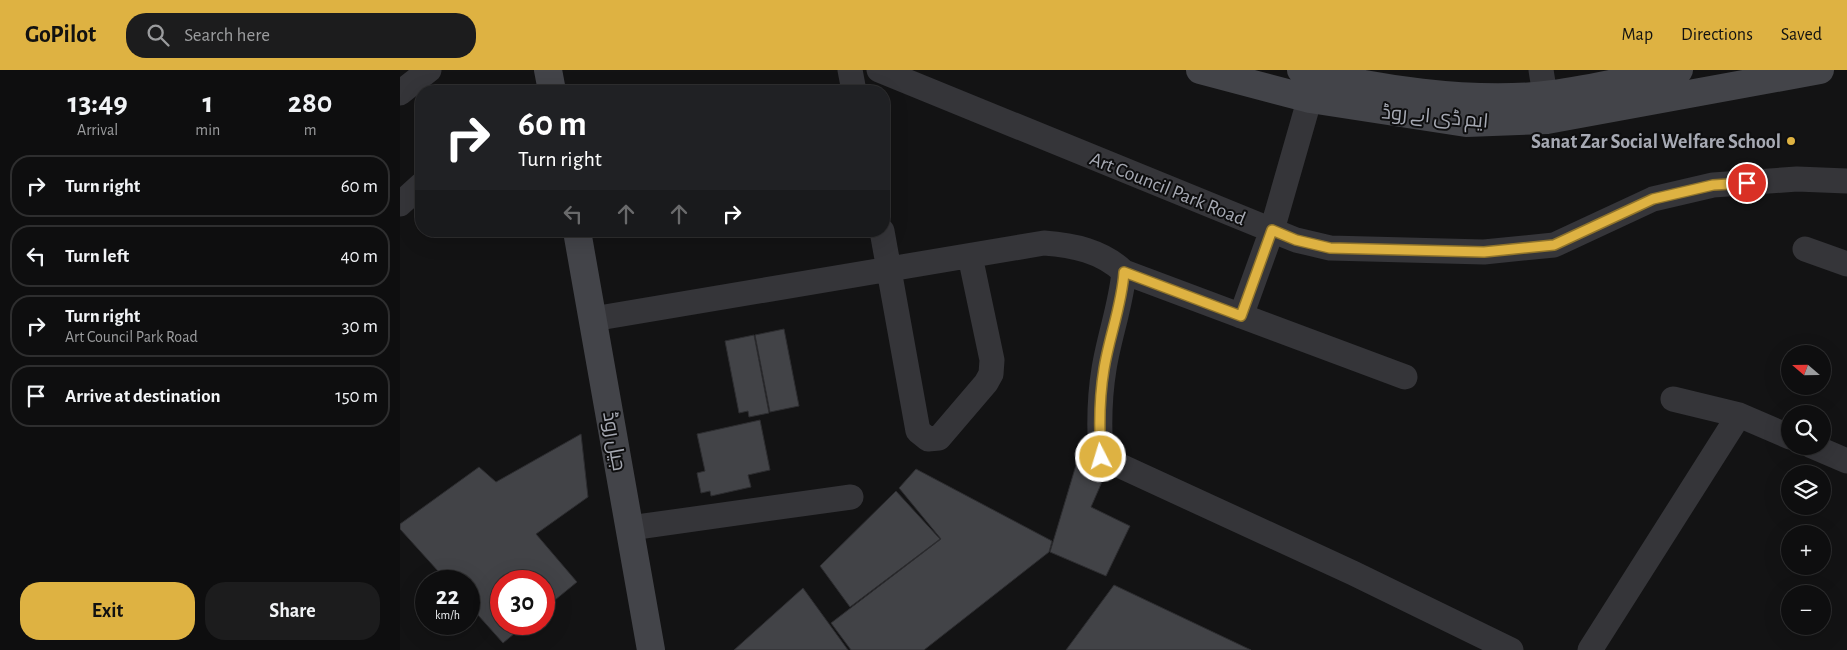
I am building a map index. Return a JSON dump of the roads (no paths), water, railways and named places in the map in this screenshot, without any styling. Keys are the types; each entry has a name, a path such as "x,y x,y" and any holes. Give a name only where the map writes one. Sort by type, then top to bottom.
{"main road":[{"path":"548,70 551,85"},
{"name":"ایم ڈی اے روڈ","path":"1200,70 1467,98 1543,82 1679,70"},
{"name":"ایم ڈی اے روڈ","path":"1309,81 1466,124 1548,120 1820,70"},
{"name":"جیل روڈ","path":"578,237 651,650"}],"street":[{"path":"400,92 429,70"},
{"path":"850,70 853,85"},
{"name":"Art Council Park Road","path":"879,70 1296,240 1330,248 1484,252 1554,245 1653,199 1713,185 1797,179 1847,181"},
{"path":"1241,316 1272,230 1309,81"},
{"path":"400,204 415,190"},
{"path":"883,237 918,432 928,439 940,438 991,374 992,360 970,256"},
{"path":"593,319 1044,243 1070,245 1110,260 1124,272 1405,377"},
{"path":"1806,249 1847,264"},
{"path":"1124,272 1122,294 1104,370 1098,423 1101,457 1354,573 1511,650"},
{"path":"1673,399 1738,415 1781,433"},
{"path":"1590,650 1738,415"},
{"path":"1831,454 1847,461"},
{"path":"630,528 851,497"}],"place":[{"name":"Sanat Zar Social Welfare School","path":"1791,141"}]}
